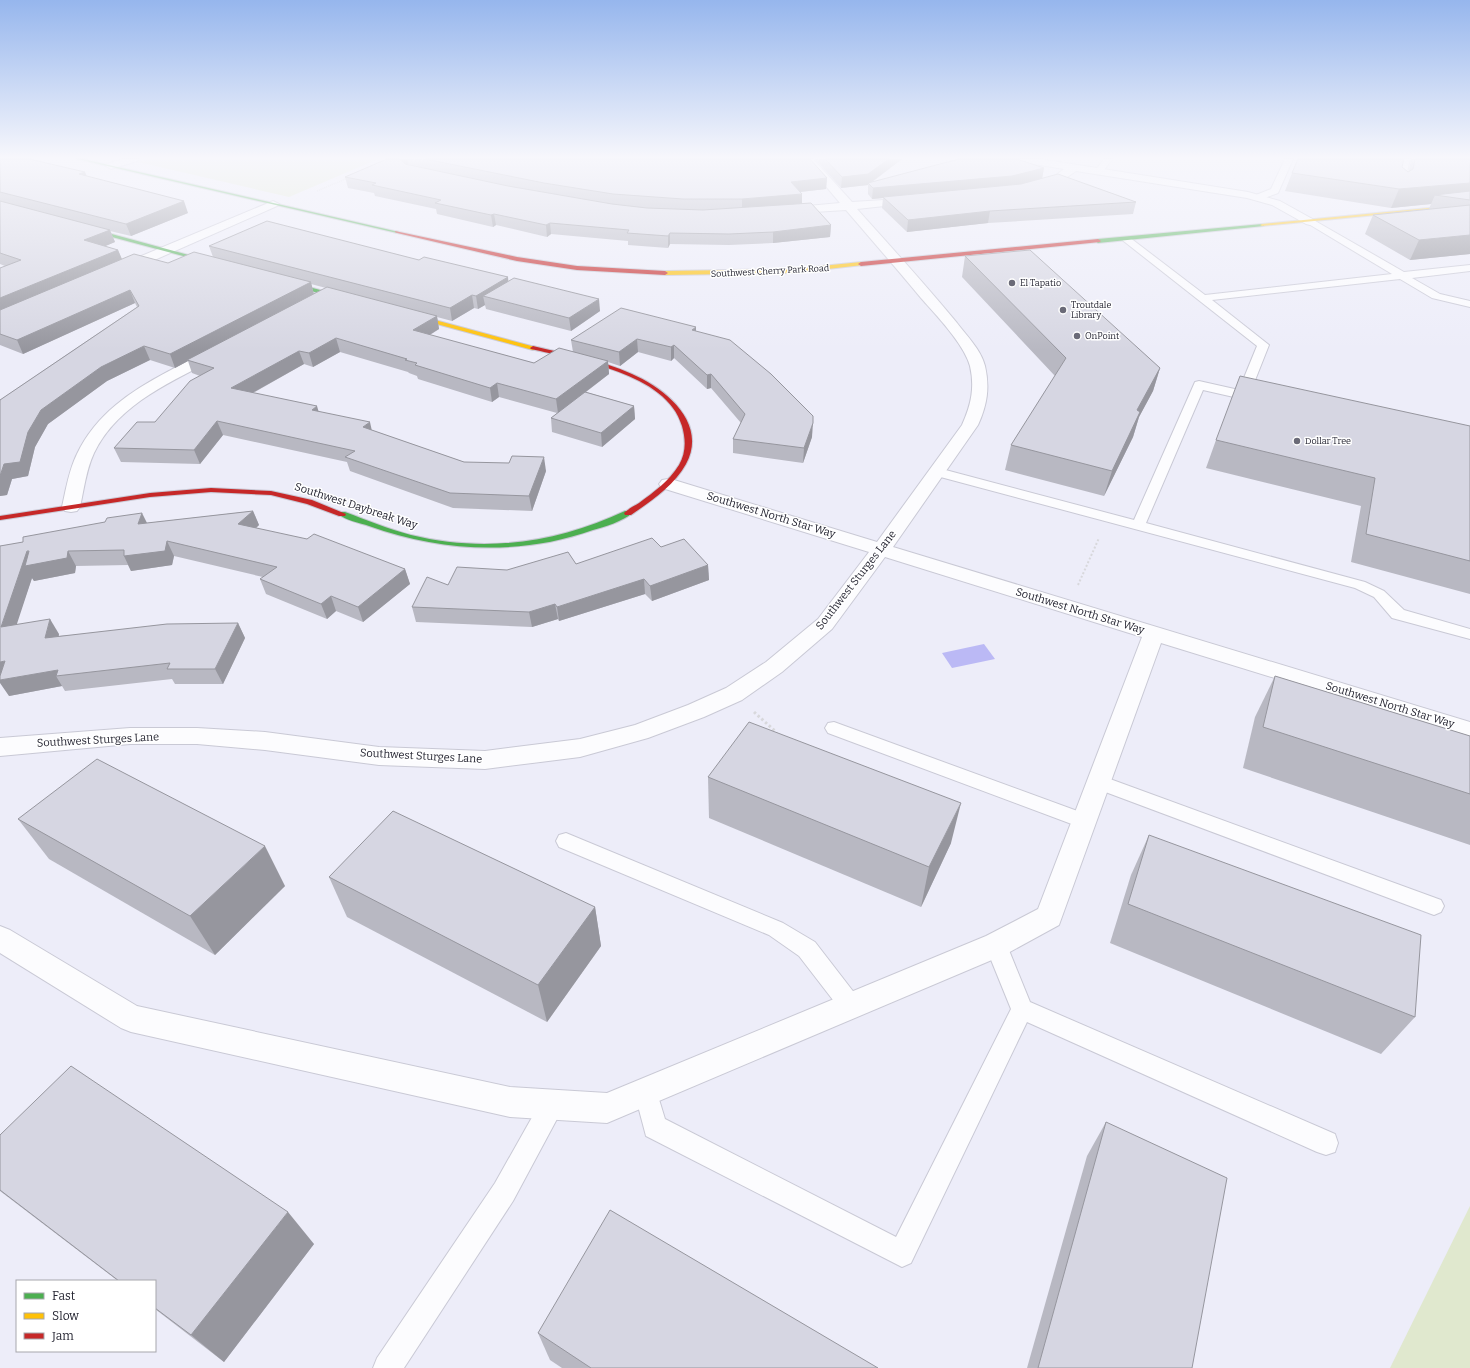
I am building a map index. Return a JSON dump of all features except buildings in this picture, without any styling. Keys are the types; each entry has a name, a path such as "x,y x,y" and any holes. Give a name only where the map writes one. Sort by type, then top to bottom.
{"main road":[{"name":"Southwest Cherry Park Road","path":"355,223 489,254 591,269 650,273 725,274 792,272 1291,223"},
{"path":"76,226 228,267"},
{"path":"274,279 359,302"},
{"path":"397,312 612,369 658,390 677,406 685,421 690,439 682,467 668,484"},
{"name":"Southwest Daybreak Way","path":"0,518 190,491 270,493 325,507 420,539 444,543 484,546 531,543 593,529 616,519 643,504 668,484"}],"street":[{"path":"108,275 234,223"},
{"name":"Southwest Sturges Lane","path":"0,747 130,736 197,736 265,741 379,756 485,760 580,748 625,736 696,711 734,694 774,667 825,624 938,472 970,425 978,408 980,386 977,365 968,347 942,314 864,223"},
{"path":"308,305 328,294"},
{"path":"71,507 85,454 98,432 114,414 130,401 156,385 232,345"},
{"name":"Southwest North Star Way","path":"668,484 1470,730"},
{"path":"0,938 131,1018 510,1102 607,1108 996,945 1049,917 1154,633"}],"lane":[{"path":"1313,223 1436,296 1470,304"},
{"path":"1126,239 1263,345 1244,396"},
{"path":"1203,298 1470,268"},
{"path":"1138,526 1198,386 1259,399"},
{"path":"938,472 1360,585 1380,594 1398,614 1470,634"},
{"path":"834,728 1084,821"},
{"path":"1099,782 1434,906"},
{"path":"566,841 776,928 807,949 851,1006"},
{"path":"996,945 1022,1009 1326,1143"},
{"path":"646,1091 655,1127 902,1254 1022,1009"},
{"path":"387,1368 504,1192 553,1104"}],"path":[{"path":"1068,607 1108,518"},
{"path":"734,694 775,731 779,738"}],"green space":[{"path":"1470,1206 1470,1368 1390,1368"}],"water":[{"path":"984,644 995,659 952,668 942,653"}],"traffic: fast":[{"path":"357,223 397,232"},
{"path":"1098,241 1262,225"},
{"path":"84,228 215,263"},
{"path":"283,282 348,299"},
{"path":"342,514 410,537 446,544 500,546 527,544 579,533 628,513"}],"traffic: slow":[{"path":"1262,225 1284,223"},
{"path":"665,273 792,271 861,264"},
{"path":"409,315 533,348"}],"traffic: jam":[{"path":"397,232 517,259 577,268 665,273"},
{"path":"861,264 1098,241"},
{"path":"533,348 590,361 631,375 662,394 672,403 681,415 688,436 688,450 683,464 675,476 664,487 628,513"},
{"path":"0,518 150,495 211,490 271,493 309,502 342,514"}],"place":[{"name":"El Tapatio","path":"1012,283"},
{"name":"Troutdale Library","path":"1063,310"},
{"name":"OnPoint","path":"1077,336"},
{"name":"Dollar Tree","path":"1297,441"}]}
